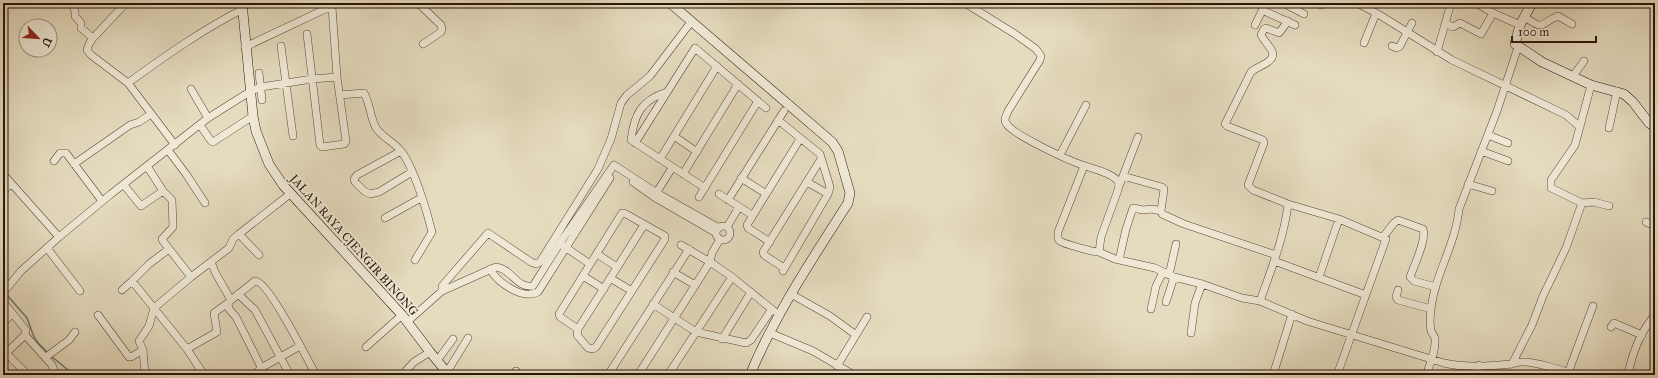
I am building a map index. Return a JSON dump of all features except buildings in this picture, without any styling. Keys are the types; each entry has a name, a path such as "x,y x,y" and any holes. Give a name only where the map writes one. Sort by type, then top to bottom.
{"street":[{"path":"72,3 75,16 81,23 81,28 93,38"},
{"path":"126,3 88,44 87,50 91,55 128,83 175,144"},
{"path":"418,3 441,25 442,29 441,32 423,44"},
{"path":"670,3 832,142 838,151 850,193 850,198 791,294 750,375"},
{"path":"965,3 1015,34 1039,52 1040,60 1005,119 1008,126 1036,144 1084,166 1106,174 1116,179 1120,184"},
{"path":"1283,3 1304,14"},
{"path":"1357,3 1376,13 1437,52 1470,70 1566,115 1580,127"},
{"path":"1437,52 1443,36 1451,3"},
{"path":"1476,3 1493,13 1539,26 1558,16 1572,24"},
{"path":"1532,3 1522,21 1515,44 1542,62 1591,85 1617,91 1629,98 1649,123 1655,127"},
{"path":"245,47 335,5 337,77 345,142 322,147 320,145 307,34"},
{"path":"128,83 242,6"},
{"name":"JALAN RAYA CJENGIR BINONG","path":"242,6 245,47 256,131 269,164 290,194 405,318 448,374"},
{"path":"1255,25 1264,6 1291,23 1279,33 1266,28 1264,29 1261,35 1273,54 1272,58 1251,72 1225,124 1263,140 1264,143 1248,185 1253,190 1288,204 1339,219 1383,237 1386,240 1337,375"},
{"path":"1364,43 1376,13"},
{"path":"1445,23 1453,26 1460,23 1481,34 1493,13"},
{"path":"442,291 442,286 486,234 531,262 536,264 540,262 598,169 611,139 621,103 627,94 650,76 691,22"},
{"path":"1392,46 1399,48 1412,23"},
{"path":"635,143 699,41"},
{"path":"281,46 293,136"},
{"path":"1426,375 1432,358 1435,339 1431,332 1431,309 1436,287 1458,218 1458,209 1488,135 1518,46"},
{"path":"695,48 766,108"},
{"path":"1573,76 1584,61"},
{"path":"660,159 717,66"},
{"path":"259,73 262,100"},
{"path":"3,293 21,270 59,237 102,201 208,118 251,91 261,87 312,79 337,77"},
{"path":"683,174 738,84"},
{"path":"1591,85 1575,145 1551,180 1550,184 1551,188 1582,203 1594,202 1609,206"},
{"path":"191,89 208,118"},
{"path":"1609,128 1617,91"},
{"path":"666,92 651,99 636,114 631,140 705,188"},
{"path":"340,95 364,93 371,118 377,128 401,151 412,172 432,234 415,260"},
{"path":"699,197 758,101"},
{"path":"1060,155 1086,105"},
{"path":"728,200 784,111"},
{"path":"74,164 130,125 139,122 151,114"},
{"path":"200,125 210,141 213,142 254,116"},
{"path":"778,120 819,153 821,159 830,187 828,194 783,269 763,254 821,159"},
{"path":"1488,135 1508,143"},
{"path":"674,136 697,152"},
{"path":"1099,252 1101,237 1138,137"},
{"path":"770,242 746,227 765,193 800,139"},
{"path":"168,150 205,203"},
{"path":"401,151 357,174 354,179 355,182 366,193 374,193 412,172"},
{"path":"1482,151 1508,161"},
{"path":"54,162 60,153 66,153 102,201"},
{"path":"147,166 163,191 173,203 173,227 162,239 191,277"},
{"path":"1084,166 1058,232 1058,237 1061,242 1092,252 1099,252 1119,260 1147,266 1242,298 1260,301 1307,321 1457,366 1512,364 1521,362 1571,374 1593,306"},
{"path":"490,270 495,277 516,292 528,294 536,288 615,167 656,195 726,238 730,231 727,227"},
{"path":"656,195 672,168"},
{"path":"3,174 59,237"},
{"path":"1123,176 1163,188 1161,212"},
{"path":"741,178 765,193"},
{"path":"806,182 828,194"},
{"path":"3,191 11,184"},
{"path":"1468,184 1492,191"},
{"path":"124,185 141,206 163,191"},
{"path":"145,375 143,350 139,341 149,326 154,308 229,248 233,239 290,194"},
{"path":"719,194 752,215"},
{"path":"385,218 421,198"},
{"path":"1512,364 1532,325 1543,296 1566,248 1582,203"},
{"path":"1260,301 1275,258 1286,218 1288,204"},
{"path":"727,227 739,207"},
{"path":"1119,260 1126,229 1133,208 1143,210 1152,209 1184,224 1275,258 1366,295"},
{"path":"578,329 560,317 559,314 622,213 644,224 665,237 632,291 593,349 588,348 576,333 644,224"},
{"path":"1319,277 1339,219"},
{"path":"1383,237 1398,220 1423,229 1424,233 1419,253 1410,276 1414,281 1436,287"},
{"path":"1646,222 1655,226"},
{"path":"639,375 710,262 718,233 723,226 727,227"},
{"path":"239,234 259,255"},
{"path":"1166,302 1169,274 1176,244"},
{"path":"563,245 590,264"},
{"path":"653,304 696,332 722,339 746,343 750,342 773,310 732,277 681,245"},
{"path":"47,248 80,291"},
{"path":"608,375 689,249"},
{"path":"122,290 149,264 169,250"},
{"path":"597,254 617,267"},
{"path":"211,262 229,302 229,309 236,317 265,375"},
{"path":"366,347 442,291 490,270 501,268 522,285 536,288"},
{"path":"673,272 695,285"},
{"path":"1151,309 1156,286 1169,274"},
{"path":"583,276 604,289"},
{"path":"668,375 732,277"},
{"path":"610,278 632,291"},
{"path":"132,281 187,349 204,375"},
{"path":"187,349 217,332 214,313 254,281 259,282 274,300 316,375"},
{"path":"1191,333 1195,303 1202,284"},
{"path":"1398,290 1396,297 1398,300 1431,309"},
{"path":"722,339 751,292"},
{"path":"238,294 255,310 290,375"},
{"path":"791,294 830,316 856,335"},
{"path":"3,302 26,330 25,334 48,355 56,375"},
{"path":"3,323 12,314"},
{"path":"1273,375 1292,314"},
{"path":"98,315 130,357 143,350"},
{"path":"1628,375 1630,363 1644,328 1655,315"},
{"path":"837,366 867,317"},
{"path":"1611,327 1614,323 1619,324 1642,335"},
{"path":"48,355 61,346 75,332"},
{"path":"770,333 813,351 854,375"},
{"path":"25,334 4,354 28,375"},
{"path":"448,374 468,338"},
{"path":"437,361 453,339"},
{"path":"254,375 261,368 300,346"},
{"path":"402,375 414,362 430,352"},
{"path":"1476,375 1479,365"}],"waterway":[{"path":"7,295 27,318 34,337 48,353"},
{"path":"51,356 74,375"}]}
